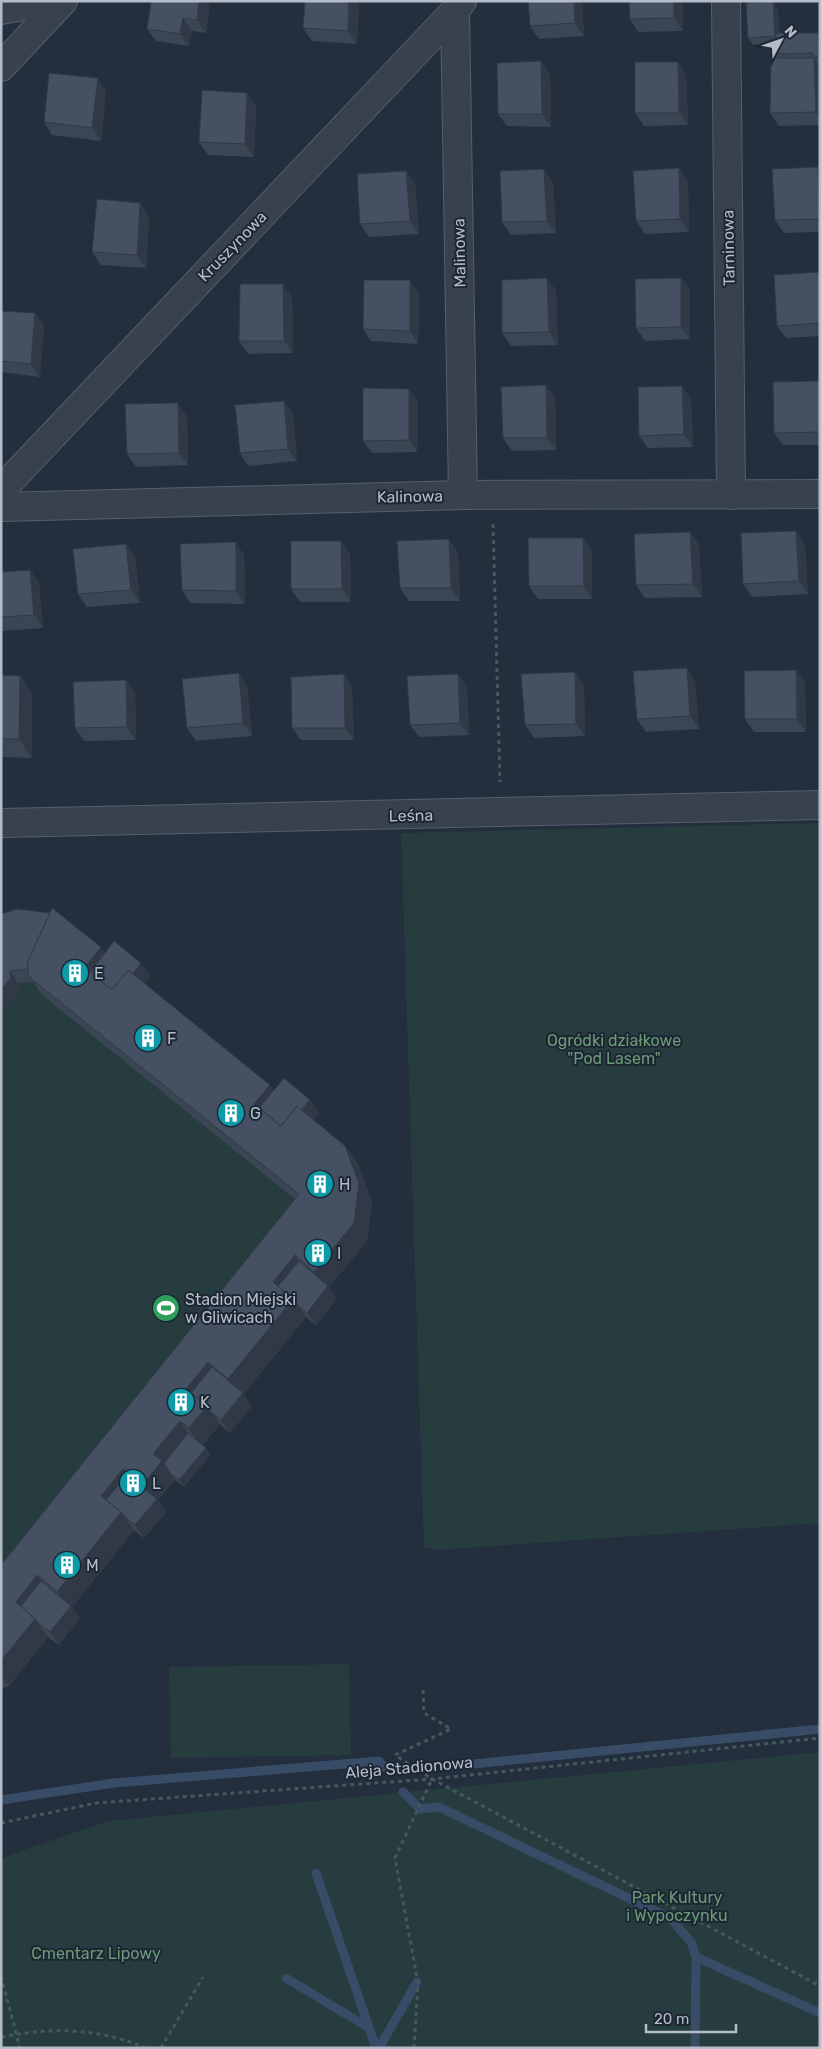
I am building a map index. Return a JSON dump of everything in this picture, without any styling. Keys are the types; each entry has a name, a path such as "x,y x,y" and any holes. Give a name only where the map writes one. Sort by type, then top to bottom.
{"street":[{"path":"1,10 54,1"},
{"path":"1,67 63,1"},
{"name":"Tarninowa","path":"726,1 731,495"},
{"name":"Kruszynowa","path":"1,490 459,6"},
{"name":"Malinowa","path":"459,6 463,495"},
{"name":"Kalinowa","path":"1,507 463,495 820,494"},
{"name":"Leśna","path":"1,823 820,805"}],"path":[{"path":"493,518 500,813"},
{"path":"423,1690 424,1713 451,1729 395,1755 432,1779 820,1986"},
{"name":"Aleja Stadionowa","path":"1,1823 96,1804 432,1779 820,1738"},
{"path":"414,2048 418,1983 395,1858 432,1779"},
{"path":"1,1976 20,2048"},
{"path":"161,2048 203,1976"},
{"path":"1,2037 66,2029 99,2033 146,2048"}],"green space":[{"name":"Ogródki działkowe \"Pod Lasem\"","path":"820,823 820,1523 439,1550 424,1547 401,833"},
{"name":"Stadion Miejski w Gliwicach","path":"1,930 150,976 141,988 282,1103 293,1091 319,1113 310,1125 358,1164 372,1201 367,1241 327,1290 337,1299 316,1325 306,1317 241,1397 252,1406 230,1433 220,1425 202,1446 210,1455 184,1487 175,1480 156,1502 166,1512 144,1538 134,1530 70,1610 80,1618 59,1645 48,1637 9,1686 1,1689"},
{"path":"349,1664 351,1755 171,1758 169,1667"},
{"name":"Park Kultury i Wypoczynku","path":"820,1752 820,2048 1,2048 1,1860 12,1854 109,1821"}],"building":[{"path":"151,1 199,1 197,20 183,18 180,34 147,29"},
{"path":"305,1 349,1 348,31 303,28"},
{"path":"528,1 574,1 575,23 530,26"},
{"path":"629,1 674,1 674,18 630,19"},
{"path":"773,1 775,36 748,38 746,3"},
{"path":"776,33 818,33 819,56 813,56 813,53 771,54 770,39 776,39"},
{"path":"771,58 814,58 816,112 770,113"},
{"path":"541,61 542,114 498,114 497,63"},
{"path":"635,62 678,62 679,113 635,113"},
{"path":"49,73 98,78 92,128 44,122"},
{"path":"202,90 247,93 245,144 199,142"},
{"path":"818,167 819,219 775,220 772,169"},
{"path":"679,168 680,219 636,221 633,171"},
{"path":"544,169 547,221 502,222 500,171"},
{"path":"406,171 410,221 360,224 357,174"},
{"path":"97,199 140,203 137,255 92,252"},
{"path":"820,272 820,323 777,326 774,275"},
{"path":"547,278 549,332 502,333 502,280"},
{"path":"681,278 681,327 636,328 635,279"},
{"path":"364,280 410,280 410,331 363,329"},
{"path":"240,284 283,284 284,341 239,341"},
{"path":"1,311 35,313 31,364 1,361"},
{"path":"820,381 820,432 774,433 773,382"},
{"path":"546,385 547,438 503,438 501,387"},
{"path":"682,386 684,434 639,436 638,387"},
{"path":"363,388 409,389 409,440 363,441"},
{"path":"284,401 288,449 240,453 235,405"},
{"path":"178,403 179,453 127,454 125,404"},
{"path":"796,531 799,581 743,584 741,533"},
{"path":"690,532 693,584 636,585 634,534"},
{"path":"528,538 583,538 584,586 529,586"},
{"path":"449,539 451,588 400,588 397,541"},
{"path":"291,541 341,541 342,589 291,589"},
{"path":"236,542 236,591 182,590 180,544"},
{"path":"126,544 131,590 78,594 73,549"},
{"path":"30,570 34,615 1,617 1,572"},
{"path":"687,668 690,716 637,719 633,671"},
{"path":"796,670 797,719 745,719 744,671"},
{"path":"575,672 576,724 525,725 521,674"},
{"path":"239,673 243,723 187,728 182,679"},
{"path":"344,674 345,728 292,728 291,677"},
{"path":"458,674 460,723 410,725 407,676"},
{"path":"1,675 20,676 19,739 1,739"},
{"path":"126,680 127,727 75,728 73,682"},
{"path":"52,908 101,947 85,967 112,990 128,970 270,1085 254,1104 281,1126 297,1106 345,1146 359,1183 354,1223 314,1272 295,1255 273,1282 293,1299 228,1379 208,1362 186,1389 207,1406 189,1428 180,1421 153,1454 162,1461 143,1484 123,1469 101,1496 121,1512 57,1592 37,1575 16,1602 35,1619 1,1661 1,1565 299,1194 29,977 27,963"},
{"path":"17,909 50,913 27,963 28,969 10,971 11,978 1,990 1,914"},
{"path":"114,941 141,963 133,974 128,970 112,990 90,972"},
{"path":"284,1078 310,1100 301,1110 297,1106 281,1126 259,1108"},
{"path":"299,1261 328,1286 307,1313 278,1286"},
{"path":"212,1367 243,1393 221,1420 191,1393"},
{"path":"188,1433 206,1448 179,1480 170,1473 164,1463"},
{"path":"127,1475 157,1499 135,1525 106,1500"},
{"path":"41,1581 71,1606 50,1632 21,1606"}],"waterway":[{"path":"454,1766 820,1729"},
{"path":"1,1800 114,1783 379,1761 385,1768"},
{"path":"403,1792 420,1809 439,1807 670,1918 691,1942 696,1957 695,2048"},
{"path":"316,1873 376,2048"},
{"path":"696,1957 820,2013"},
{"path":"286,1978 369,2028"},
{"path":"379,2048 417,1982"}],"place":[{"name":"E","path":"75,973"},
{"name":"F","path":"148,1038"},
{"name":"G","path":"231,1113"},
{"name":"H","path":"320,1184"},
{"name":"I","path":"318,1253"},
{"name":"Stadion Miejski w Gliwicach","path":"166,1308"},
{"name":"K","path":"181,1402"},
{"name":"L","path":"133,1483"},
{"name":"M","path":"67,1565"}],"park label":[{"name":"Cmentarz Lipowy","path":"96,1953"}]}
